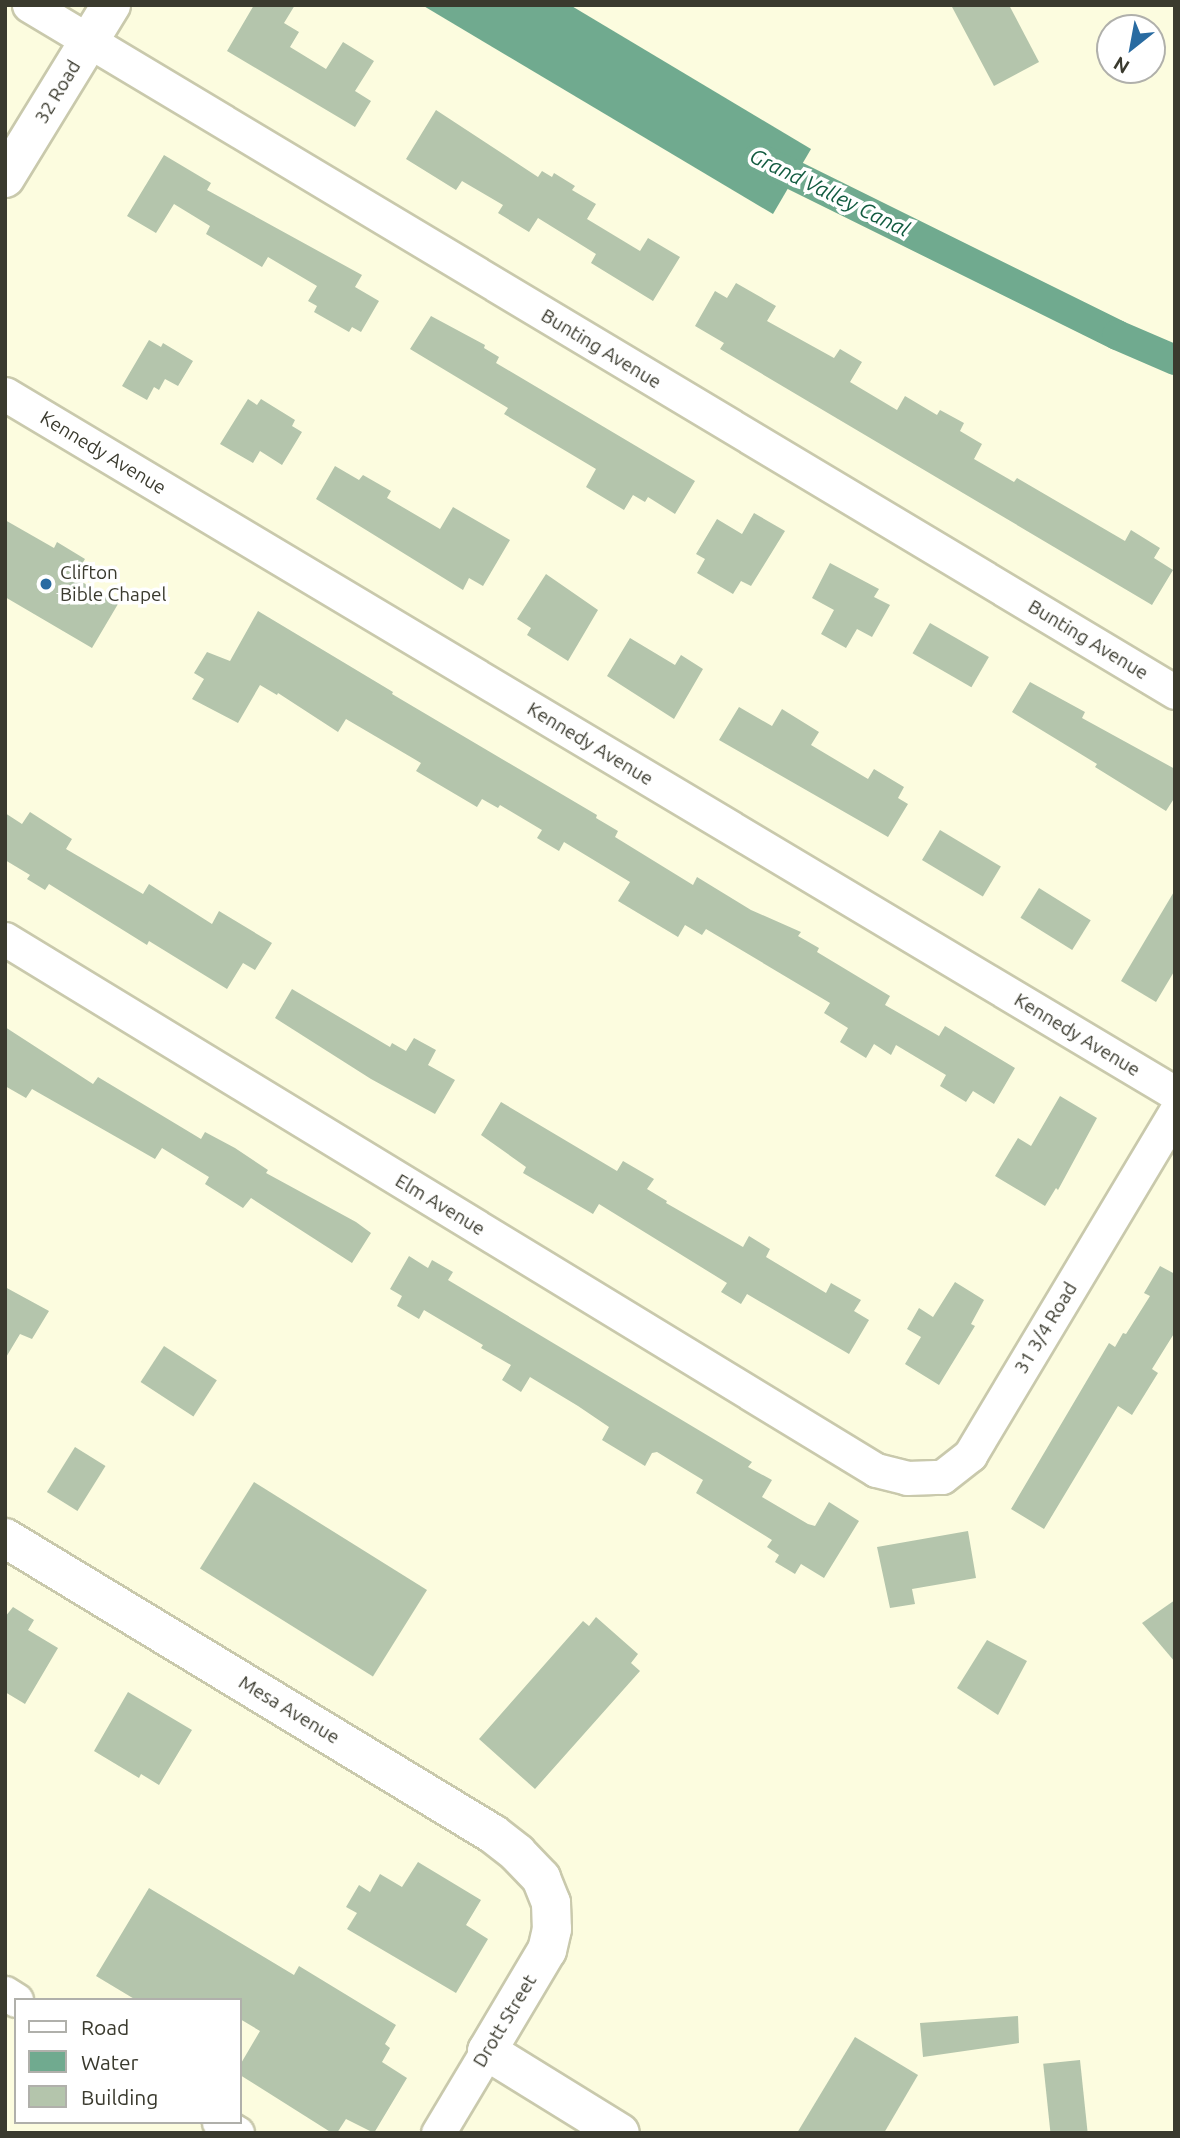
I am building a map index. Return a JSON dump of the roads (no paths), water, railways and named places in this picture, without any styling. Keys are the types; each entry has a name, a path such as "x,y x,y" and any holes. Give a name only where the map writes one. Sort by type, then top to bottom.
{"street":[{"name":"Bunting Avenue","path":"29,5 1175,692"},
{"name":"32 Road","path":"5,178 111,5"},
{"name":"Kennedy Avenue","path":"5,394 1175,1093"},
{"name":"Elm Avenue","path":"5,939 876,1470"},
{"name":"31 3/4 Road","path":"876,1470 908,1478 942,1477 971,1455 1175,1112"},
{"name":"Mesa Avenue","path":"5,1538 493,1834 541,1878 551,1903"},
{"name":"Drott Street","path":"438,2133 547,1950 552,1929 551,1903"},
{"path":"487,2051 620,2133"}],"water":[{"path":"422,5 570,5 811,149 773,214"}],"waterway":[{"name":"Grand Valley Canal","path":"759,158 1117,335 1175,360"}],"place":[{"name":"Clifton Bible Chapel","path":"46,584"}]}
